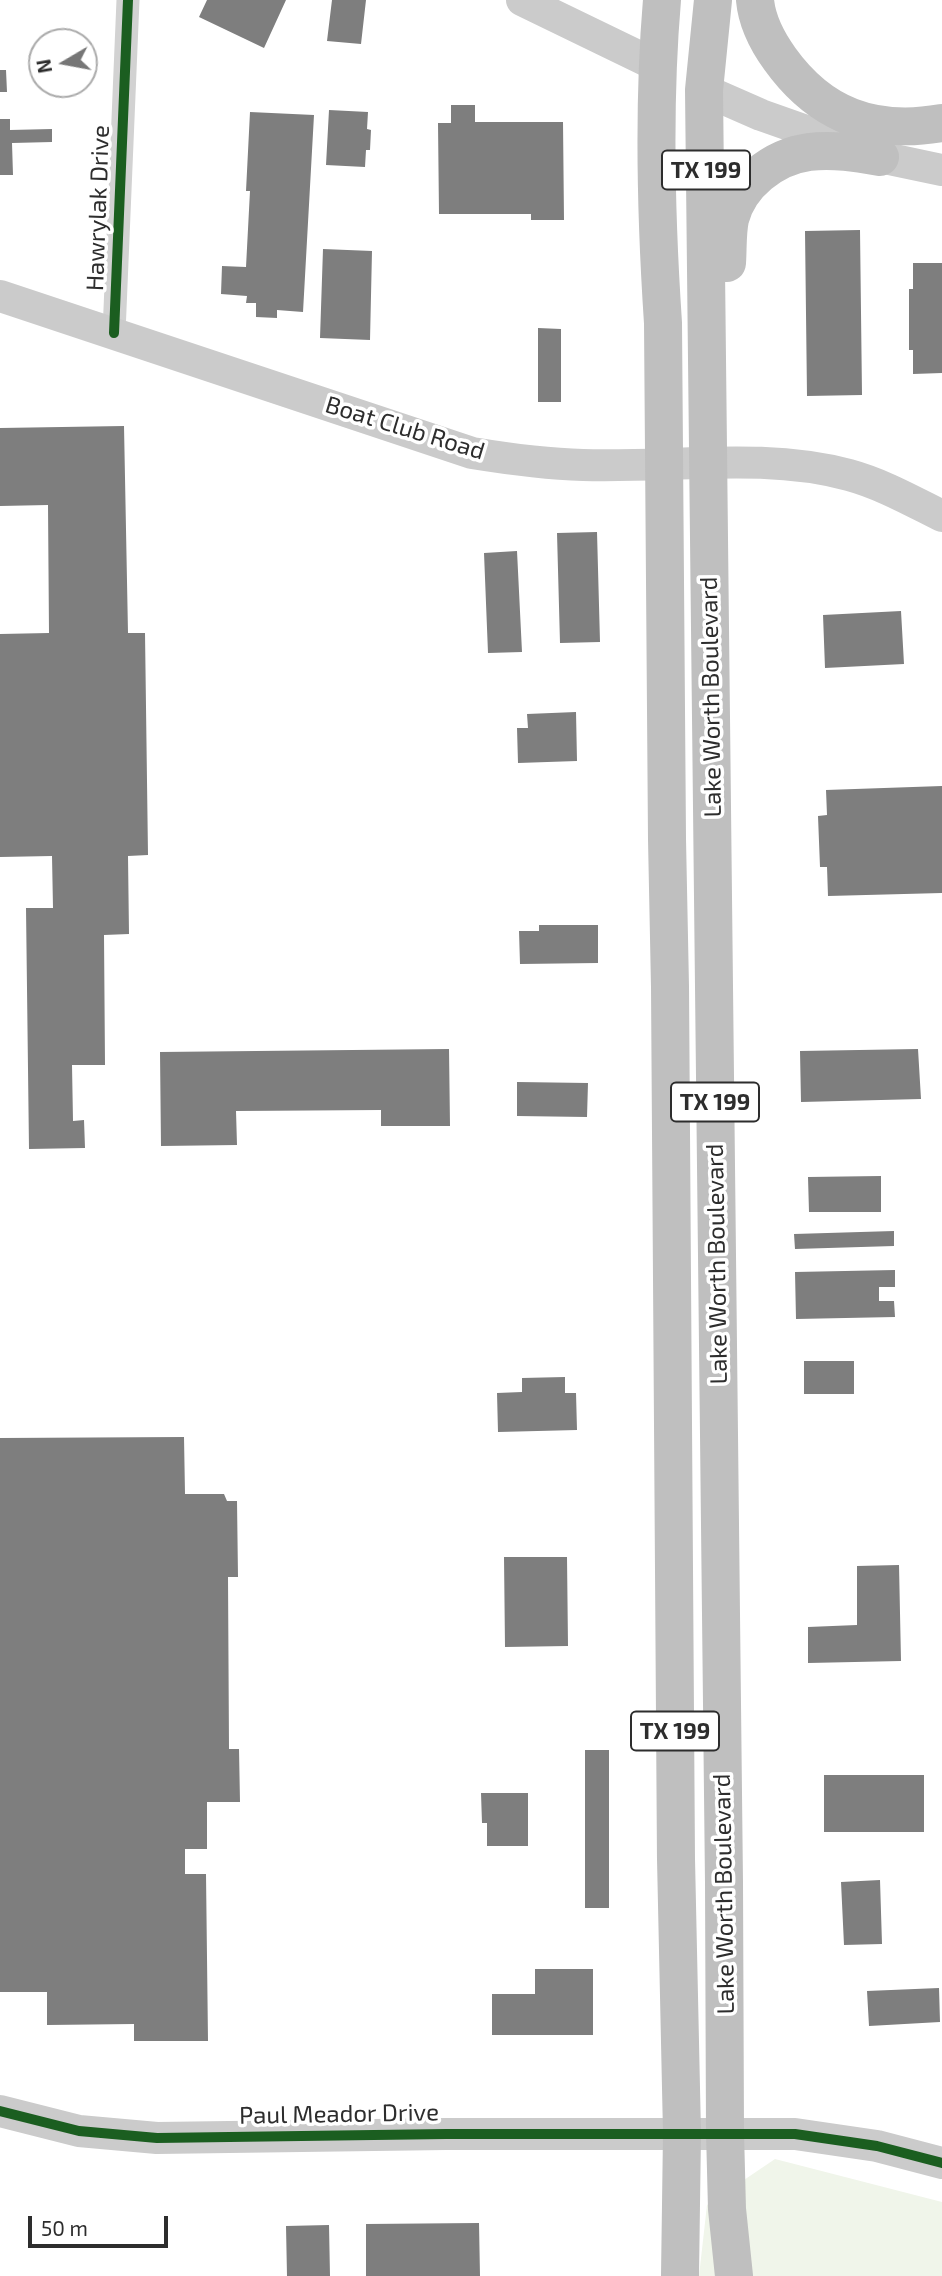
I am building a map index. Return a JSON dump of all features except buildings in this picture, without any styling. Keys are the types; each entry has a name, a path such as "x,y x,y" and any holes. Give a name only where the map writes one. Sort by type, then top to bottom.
{"highway":[{"name":"Lake Worth Boulevard","path":"662,0 658,66 658,246 663,323 676,1832 682,2133 680,2276"},
{"name":"Lake Worth Boulevard","path":"713,0 704,90 725,2132 727,2209 734,2276"},
{"path":"755,0 757,15 769,45 793,77 817,100 851,117 890,127 919,127 942,123"},
{"path":"708,309 726,282 730,221 739,195 759,174 808,152 845,151 880,157"},
{"path":"673,1423 693,1464 703,1476 720,1484"},
{"path":"674,1484 687,1487 696,1494 720,1529"}],"main road":[{"path":"522,0 658,66"},
{"path":"704,90 761,116 880,157 942,170"},
{"name":"Boat Club Road","path":"0,296 472,453 584,465 766,463 817,468 849,475 883,487 942,516"},
{"name":"Paul Meador Drive","path":"0,2112 79,2132 139,2138 725,2132 796,2134 877,2146 942,2163"}],"street":[{"name":"Hawrylak Drive","path":"114,333 128,0"}],"shaded area":[{"path":"775,2159 942,2202 942,2276 699,2276 707,2205"}],"cycle path":[{"path":"114,333 128,0"},
{"path":"0,2111 79,2131 157,2138 446,2134 795,2134 877,2146 942,2163"}]}
